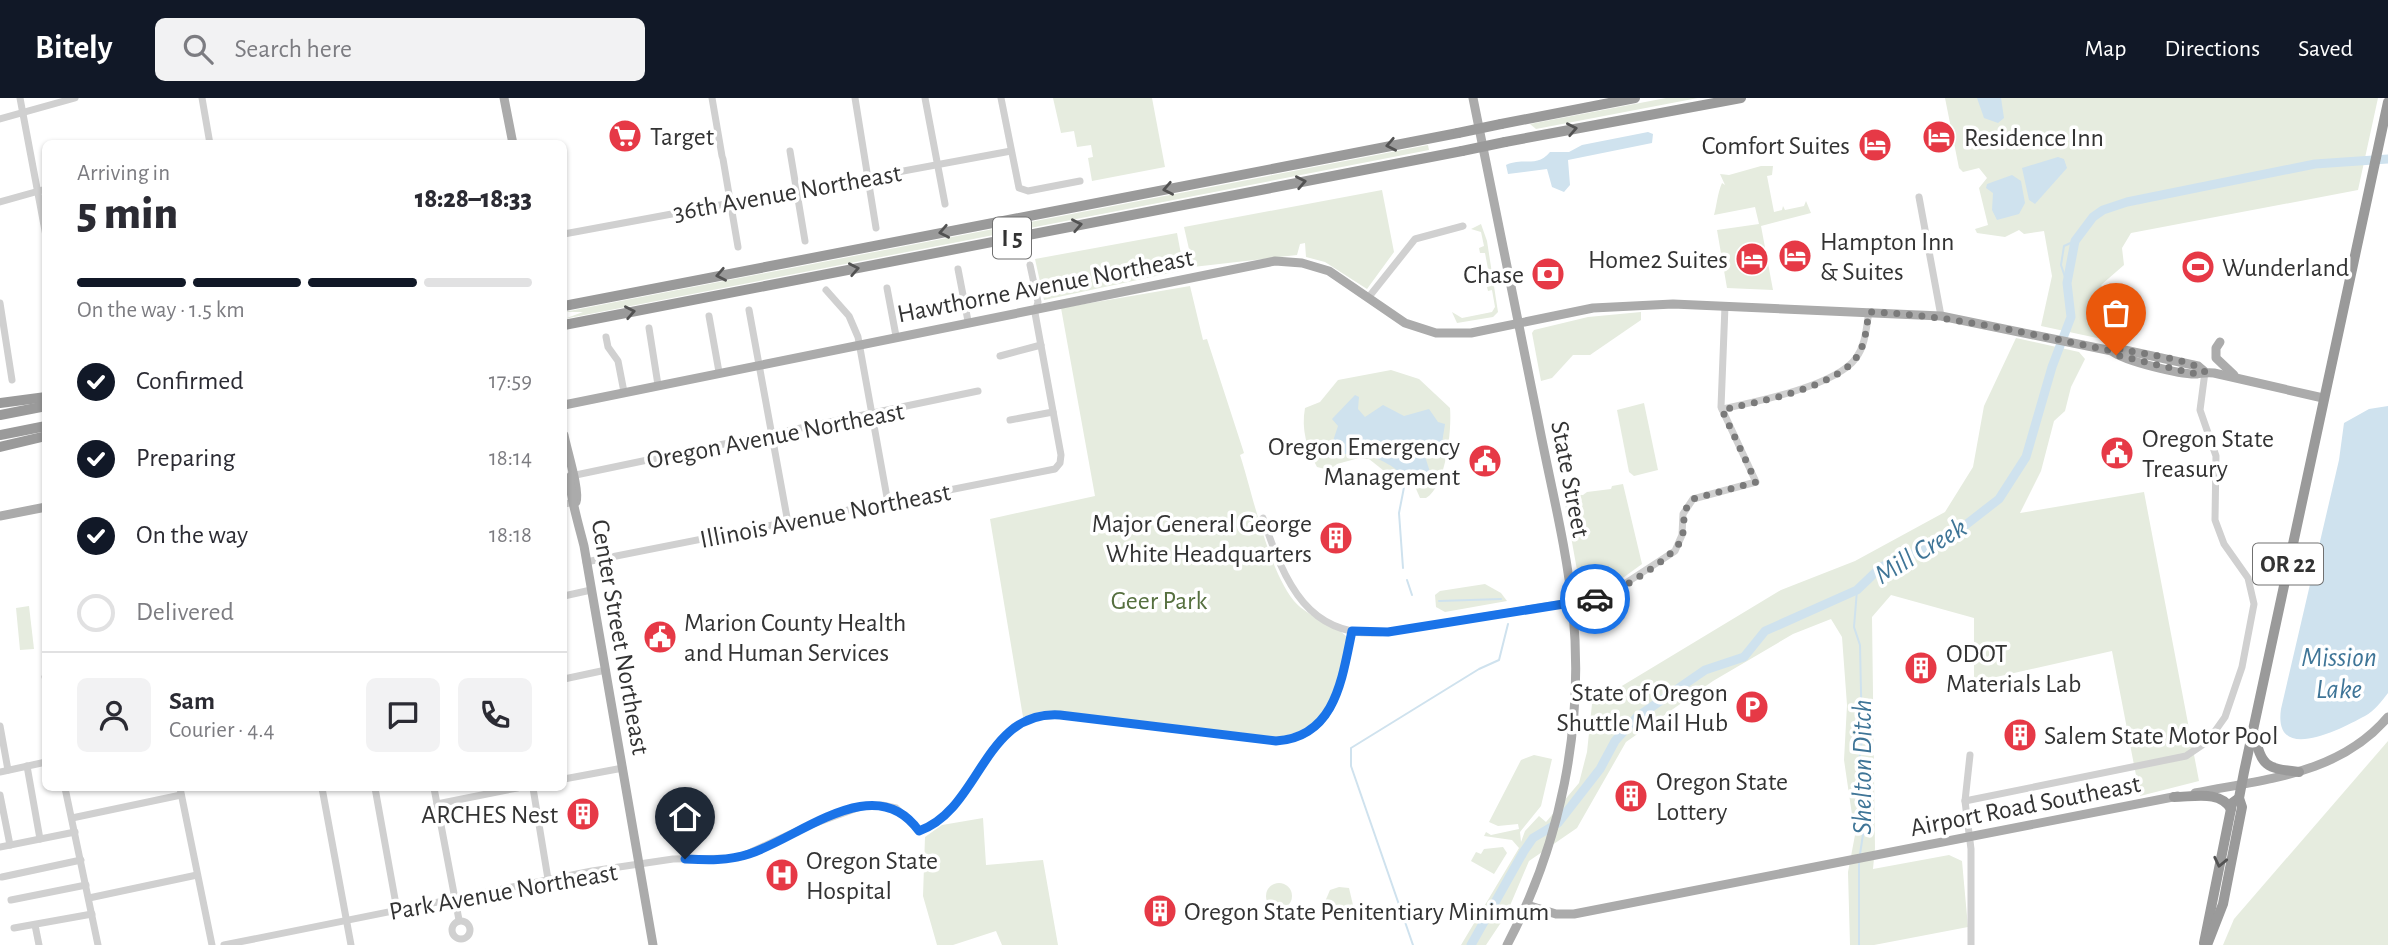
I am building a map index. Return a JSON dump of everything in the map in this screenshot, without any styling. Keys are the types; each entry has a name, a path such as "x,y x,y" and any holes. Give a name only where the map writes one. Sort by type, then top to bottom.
{"highway":[{"name":"I 5","path":"567,305 1635,98"},
{"name":"I 5","path":"567,324 1741,98"},
{"name":"OR 22","path":"2206,945 2231,809 2239,798 2388,103"},
{"path":"0,403 42,398"},
{"path":"0,415 42,407"},
{"path":"0,435 42,427"},
{"path":"0,447 42,437"},
{"name":"OR 22","path":"2253,730 2264,764 2269,768 2299,772"},
{"path":"2175,797 2217,796 2226,800 2231,809"},
{"name":"OR 22","path":"2206,945 2222,904 2242,807 2239,798"}],"main road":[{"path":"504,98 512,140"},
{"name":"State Street","path":"1473,98 1572,603 1576,662 1574,712 1561,801 1549,847 1527,905 1507,945"},
{"name":"Hawthorne Avenue Northeast","path":"567,404 1036,307 1275,261 1302,263 1329,271 1405,323 1436,333 1471,333 1619,305 1725,306 1941,316 2112,351 2119,357 2196,374 2205,372 2323,398"},
{"path":"2220,342 2216,348 2216,358 2228,371 2241,379"},
{"name":"Center Street Northeast","path":"567,452 578,495 576,502 639,865 646,932 653,945"},
{"path":"0,516 42,508"},
{"name":"Airport Road Southeast","path":"1527,905 1556,914 1574,914 2299,772 2351,750 2388,717"}],"street":[{"path":"20,98 42,216"},
{"path":"0,119 75,98"},
{"path":"202,98 209,140"},
{"path":"712,98 738,247"},
{"path":"855,98 876,228"},
{"path":"925,98 945,204"},
{"path":"1001,98 1021,190 1080,181"},
{"path":"790,150 805,241"},
{"name":"36th Avenue Northeast","path":"567,233 1011,150"},
{"path":"0,202 42,190"},
{"path":"1919,197 1941,316"},
{"path":"1368,298 1416,239 1463,226"},
{"path":"1010,420 1053,412 1030,265"},
{"path":"958,269 968,321"},
{"path":"887,288 896,336"},
{"path":"826,290 852,320 859,343 888,503"},
{"path":"0,303 12,380"},
{"path":"1263,518 1280,569 1292,591 1326,621 1352,631 1388,632 1606,596 1675,551 1682,535 1682,514 1693,499 1756,482 1722,410 1725,306"},
{"path":"749,310 788,523"},
{"path":"1722,410 1771,399 1845,370 1861,349 1869,312"},
{"path":"709,316 719,372"},
{"path":"649,328 658,385"},
{"path":"606,337 608,347 618,361 624,392"},
{"path":"1000,356 1041,345"},
{"path":"1965,801 2186,756 2213,736 2225,716 2242,667 2254,604 2248,578 2224,544 2215,520 2216,456 2200,410 2205,372"},
{"name":"Oregon Avenue Northeast","path":"571,475 772,436 978,391"},
{"name":"Illinois Avenue Northeast","path":"586,562 1050,472 1060,463 1053,412"},
{"path":"567,504 576,502"},
{"path":"567,595 591,590"},
{"name":"Park Avenue Northeast","path":"224,945 548,879 673,859 738,858 808,825 874,804 896,808 919,831 950,813 1006,733 1035,716 1060,715 1276,741 1296,737 1320,723 1335,702 1352,631"},
{"path":"567,678 606,670"},
{"path":"0,726 4,771 42,763"},
{"path":"1970,755 1965,801 1970,837 1970,945"},
{"path":"27,766 40,839"},
{"path":"567,778 623,768"},
{"path":"66,791 98,945"},
{"path":"72,818 181,791 212,945"},
{"path":"323,791 351,945"},
{"path":"376,791 397,910"},
{"path":"435,791 459,920"},
{"path":"437,804 502,791"},
{"path":"533,791 548,879"},
{"path":"0,795 10,845"},
{"path":"0,847 75,832"},
{"path":"2,877 81,860"},
{"path":"89,898 197,875"},
{"path":"11,900 86,885"},
{"path":"14,928 92,914"},
{"path":"35,925 39,945"}],"green space":[{"path":"1053,98 1152,98 1165,167 1092,181 1088,158 1093,157 1091,145 1077,147 1074,131 1061,133"},
{"path":"1666,98 1698,98 1536,129 1530,124"},
{"path":"1945,98 2378,98 2358,190 2131,233 2122,248 2124,265 2101,285 2108,295 2116,342 2041,326 2052,276 2044,231 2024,234 2019,230 2005,237 1977,233 1975,229 1988,225 1979,188 1987,178 1979,168 1963,172 1959,168"},
{"path":"1428,145 1429,150 567,318 583,312 567,311"},
{"path":"1761,166 1773,166 1772,175 1767,176 1774,212 1782,210 1783,206 1785,210 1804,206 1806,201 1811,213 1761,226 1773,290 1727,288 1717,230 1759,224 1755,207 1714,215 1722,183 1725,185 1720,174 1729,175"},
{"path":"1382,190 1394,252 1367,289 1325,262 1306,257 1305,243 1300,244 1297,255 1193,267 1184,227"},
{"path":"1481,224 1487,241 1498,312 1493,317 1457,323 1452,312 1462,318 1492,312 1495,307 1492,290 1488,291 1487,287 1491,285 1485,253 1480,253 1479,248 1484,246 1481,232 1471,229"},
{"path":"1177,233 1184,270 1044,300 1035,259"},
{"name":"Geer Park","path":"1190,286 1203,340 1207,339 1244,453 1240,455 1276,570 1300,607 1347,637 1336,686 1321,714 1309,725 1295,733 1277,737 1060,711 1043,711 1023,717 990,519 1095,496 1061,308"},
{"path":"1641,312 1641,320 1590,355 1573,355 1552,378 1541,381 1532,333 1534,330 1588,317"},
{"path":"2016,338 2079,352 2085,359 2071,387 2065,411 2054,421 2041,471 2020,513 2144,492 2199,781 2140,796 2112,651 1974,682 1974,618 1891,595 1872,617 1873,869 1949,855 1962,861 1968,927 1874,945 1850,945 1848,872 1855,835 1844,760 1847,705 1842,637 1831,619 1793,634 1713,681 1626,742 1577,828 1529,861 1506,915 1486,945 1461,945 1519,848 1512,840 1484,836 1486,832 1491,835 1519,829 1518,824 1498,826 1489,822 1521,760 1534,755 1552,759 1541,806 1520,832 1521,842 1525,831 1539,816 1546,822 1579,783 1587,752 1592,704 1781,590 1855,561 1945,512 1973,467 1984,406"},
{"path":"1391,370 1419,379 1450,408 1449,443 1443,470 1433,492 1426,498 1420,498 1413,482 1398,482 1369,459 1359,458 1337,464 1329,470 1317,467 1306,439 1305,408 1320,402 1338,380"},
{"path":"1644,403 1658,470 1634,476 1629,472 1617,410"},
{"path":"1623,484 1642,564 1609,588 1584,596 1581,592 1564,498"},
{"path":"1485,584 1501,593 1507,601 1445,612 1436,607 1435,595 1440,591"},
{"path":"29,606 34,649 20,650 16,608"},
{"path":"2388,741 2388,945 2223,945 2234,919"},
{"path":"983,818 986,865 1043,860 1058,945 1002,945 996,931 953,945 937,945 923,896 925,837 942,825"},
{"path":"1503,847 1507,853 1494,874 1471,861 1476,852 1481,854 1484,849"},
{"path":"1279,883 1288,887 1292,896 1288,905 1279,909 1270,905 1266,896 1270,887"},
{"path":"1349,888 1353,905 1350,912 1331,916 1324,904 1330,890"}],"water":[{"path":"1977,98 2001,98 2004,118 1998,123 1984,118"},
{"path":"1648,132 1653,134 1652,143 1568,160 1570,185 1564,192 1552,187 1547,169 1508,174 1506,165 1512,163 1540,160 1550,152 1569,152 1582,145"},
{"path":"2058,157 2064,159 2067,168 2035,204 2029,200 2022,168"},
{"path":"2012,175 2021,181 2025,203 2019,214 1997,220 1992,210 1993,193 1986,188 1987,184"},
{"path":"1355,395 1359,397 1358,409 1365,417 1383,405 1404,416 1429,409 1438,422 1445,424 1441,449 1436,450 1428,445 1423,450 1430,472 1403,477 1396,469 1379,460 1358,453 1338,453 1331,447 1338,426 1332,419"},
{"name":"Mission Lake","path":"2388,406 2388,693 2372,711 2354,722 2325,734 2297,739 2287,735 2281,726 2281,709 2339,460 2344,423 2369,409"}],"waterway":[{"name":"Mill Creek","path":"1471,945 1533,838 1558,823 1600,769 1615,741 1637,717 1705,670 1744,657 1765,631 1857,590 1881,567 1945,541 1999,499 2026,457 2052,367 2071,317 2067,283 2075,241 2093,217 2103,210 2127,202 2315,164 2388,159"},
{"path":"2067,283 2061,265 2064,246 2075,241"},
{"path":"1403,568 1399,513 1406,477"},
{"path":"1407,580 1412,595"},
{"name":"Shelton Ditch","path":"1857,590 1854,627 1860,645 1862,739 1857,778 1866,815 1860,854"},
{"path":"1439,601 1501,599"},
{"path":"1413,945 1351,766 1351,748 1479,669 1499,660 1508,624"},
{"name":"Shelton Ditch","path":"1859,863 1859,945"}],"way so far":[{"path":"1595,599 1606,596 1675,551 1682,535 1682,514 1696,496 1756,482 1722,410 1771,399 1845,370 1856,358 1866,337 1869,312 1941,316 1977,322 2112,351 2120,349 2183,362 2199,366 2205,372 2196,374 2116,355"}],"place":[{"name":"Target","path":"625,136"},
{"name":"Residence Inn","path":"1939,137"},
{"name":"Comfort Suites","path":"1875,145"},
{"name":"Hampton Inn & Suites","path":"1795,256"},
{"name":"Home2 Suites","path":"1752,259"},
{"name":"Wunderland","path":"2198,267"},
{"name":"Chase","path":"1548,274"},
{"name":"Oregon State Treasury","path":"2117,453"},
{"name":"Oregon Emergency Management","path":"1485,461"},
{"name":"Major General George White Headquarters","path":"1336,538"},
{"name":"Marion County Health and Human Services","path":"660,637"},
{"name":"ODOT Materials Lab","path":"1921,668"},
{"name":"State of Oregon Shuttle Mail Hub","path":"1752,707"},
{"name":"Salem State Motor Pool","path":"2020,735"},
{"name":"Oregon State Lottery","path":"1631,796"},
{"name":"ARCHES Nest","path":"583,814"},
{"name":"Oregon State Hospital","path":"782,875"},
{"name":"Oregon State Penitentiary Minimum","path":"1160,911"}],"route":[{"path":"685,859 726,860 747,855 808,825 874,804 896,808 909,818 919,831 926,829 950,813 1000,738 1011,728 1035,716 1060,715 1276,741 1296,737 1320,723 1335,702 1352,631 1388,632 1595,599"}]}
